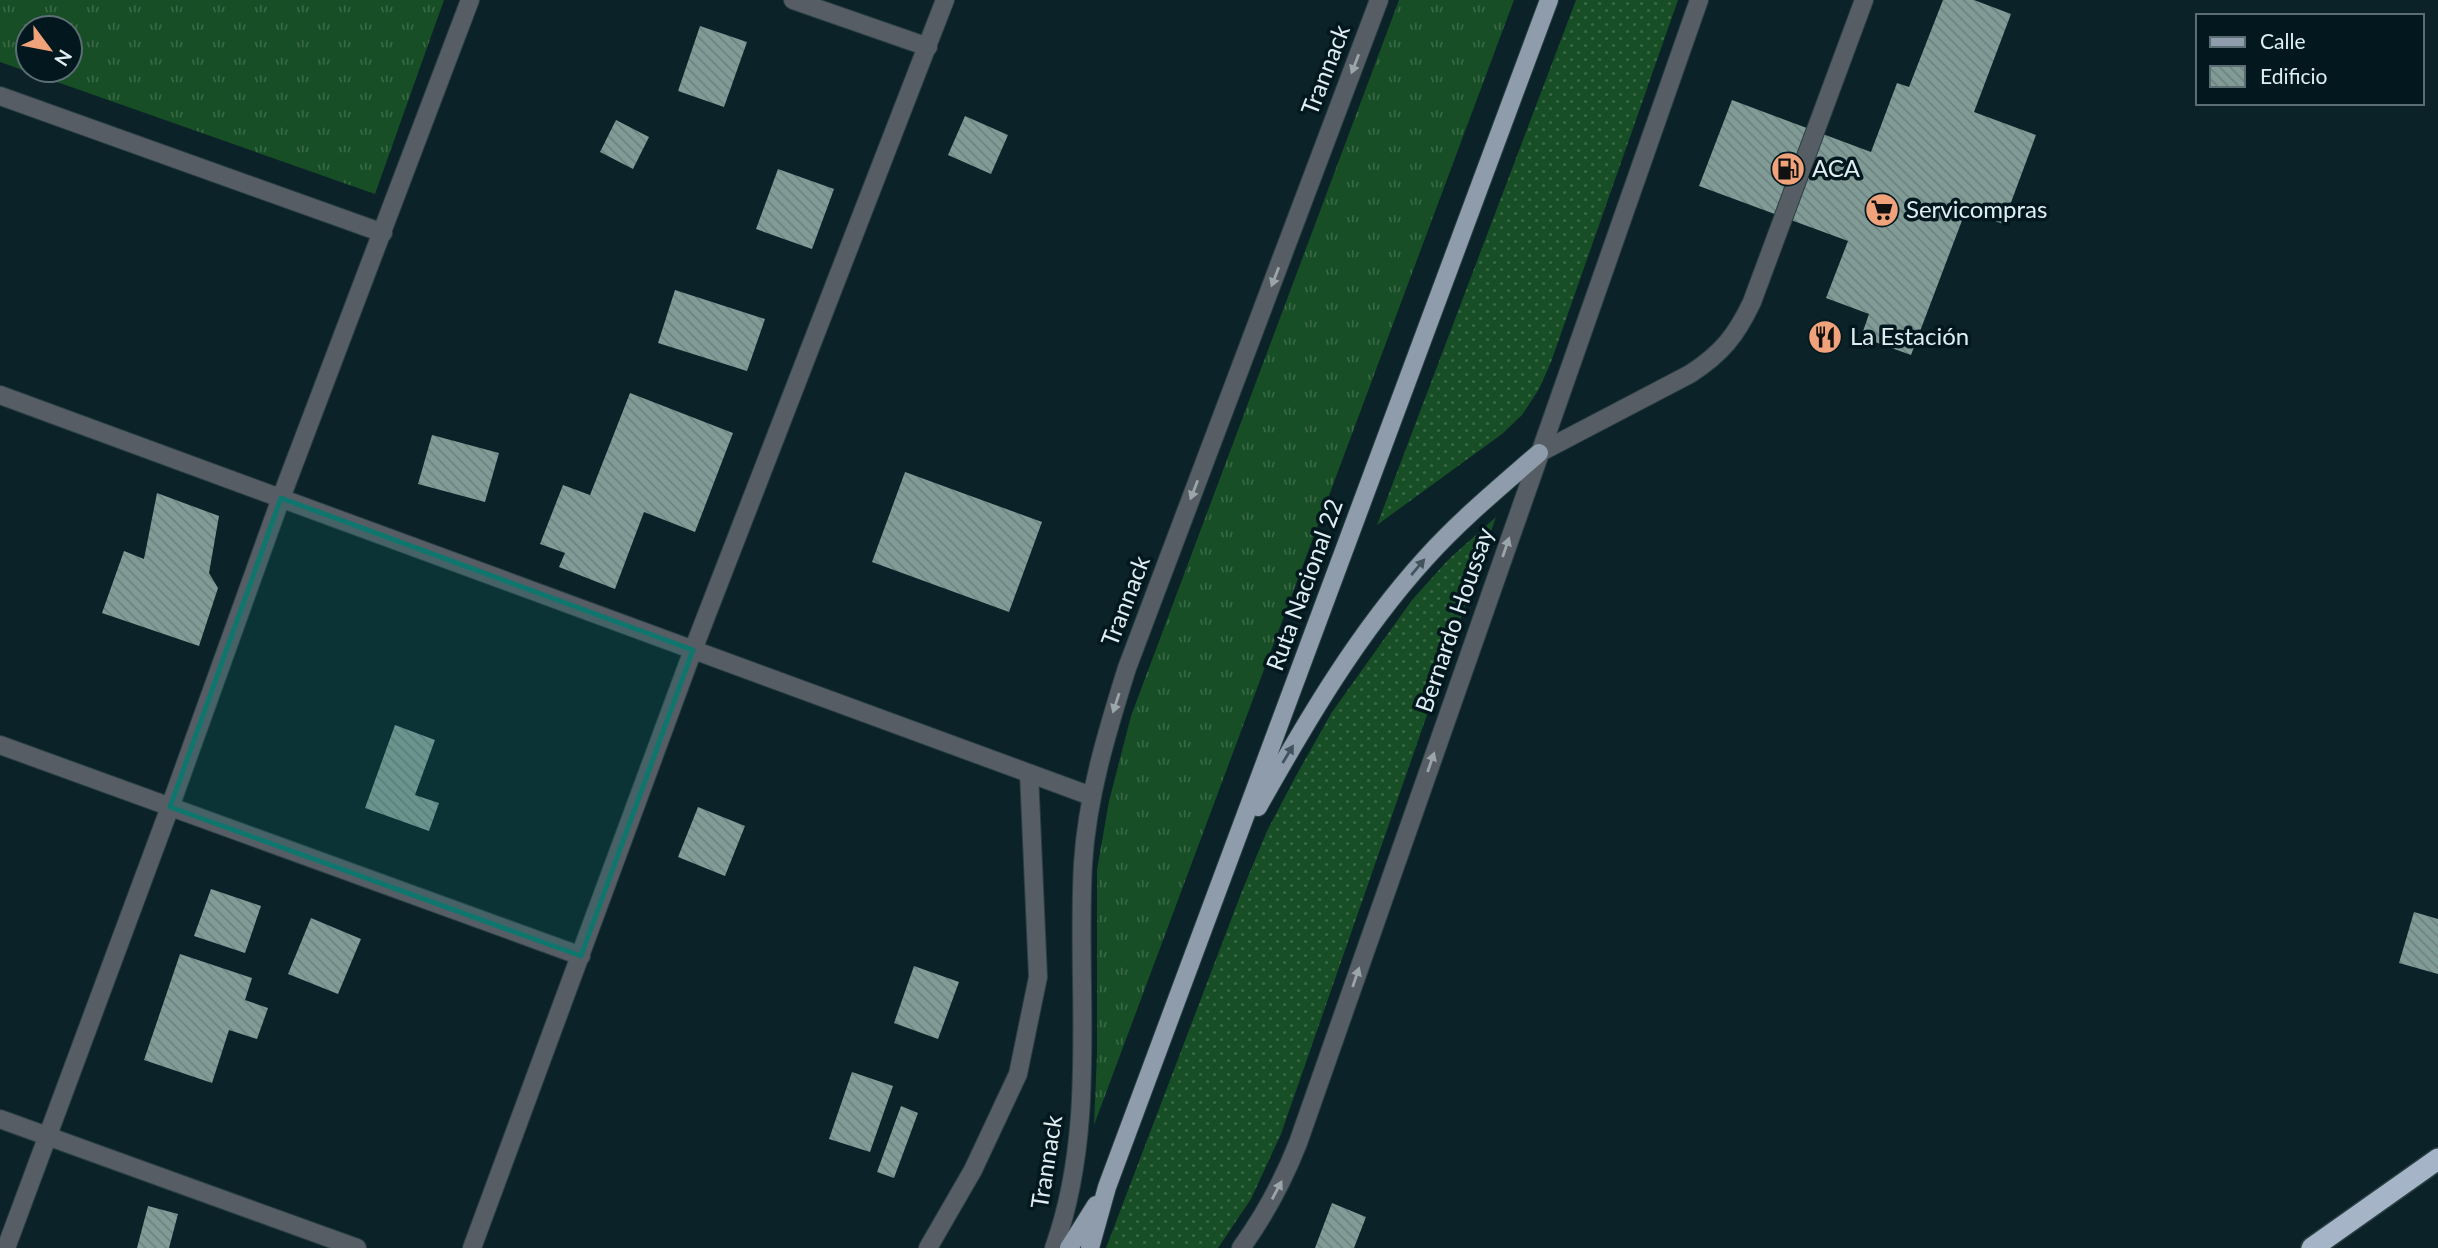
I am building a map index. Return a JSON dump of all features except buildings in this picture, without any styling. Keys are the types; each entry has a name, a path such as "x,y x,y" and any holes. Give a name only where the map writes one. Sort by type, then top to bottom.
{"highway":[{"path":"2312,1248 2438,1159"}],"main road":[{"name":"Ruta Nacional 22","path":"1090,1248 1107,1187 1549,0"},
{"path":"1230,856 1328,687 1375,620 1426,558 1478,506 1539,453"},
{"name":"Ruta Nacional 22","path":"1069,1248 1107,1187"}],"street":[{"path":"6,1248 170,807 281,498 470,0"},
{"path":"793,0 928,47"},
{"path":"472,1248 693,650 945,0"},
{"name":"Trannack","path":"1055,1248 1077,1161 1081,1075 1083,863 1091,796 1107,732 1127,668 1379,0"},
{"name":"Bernardo Houssay","path":"1241,1248 1263,1217 1283,1180 1298,1143 1699,0"},
{"path":"1539,453 1690,374 1728,344 1742,324 1752,302 1864,0"},
{"path":"0,96 383,233"},
{"path":"0,395 1091,796"},
{"path":"0,745 581,957"},
{"path":"928,1248 973,1170 1018,1074 1038,977 1029,773"},
{"path":"0,1119 357,1248"}],"highlighted area":[{"path":"281,498 693,650 581,956 170,807"}],"green space":[{"path":"0,0 444,0 375,194 62,84 84,84 84,14 14,14 14,67 0,62"},
{"path":"1399,0 1514,0 1094,1125 1097,1054 1097,870 1109,801 1131,716"},
{"path":"1576,0 1678,0 1551,362 1539,389 1522,415 1502,434 1377,525"},
{"path":"1496,517 1281,1134 1251,1199 1218,1248 1106,1248 1242,891 1267,831 1297,774 1332,712 1412,600 1449,559"}],"place":[{"name":"ACA","path":"1788,169"},
{"name":"Servicompras","path":"1882,210"},
{"name":"La Estación","path":"1825,337"}]}
